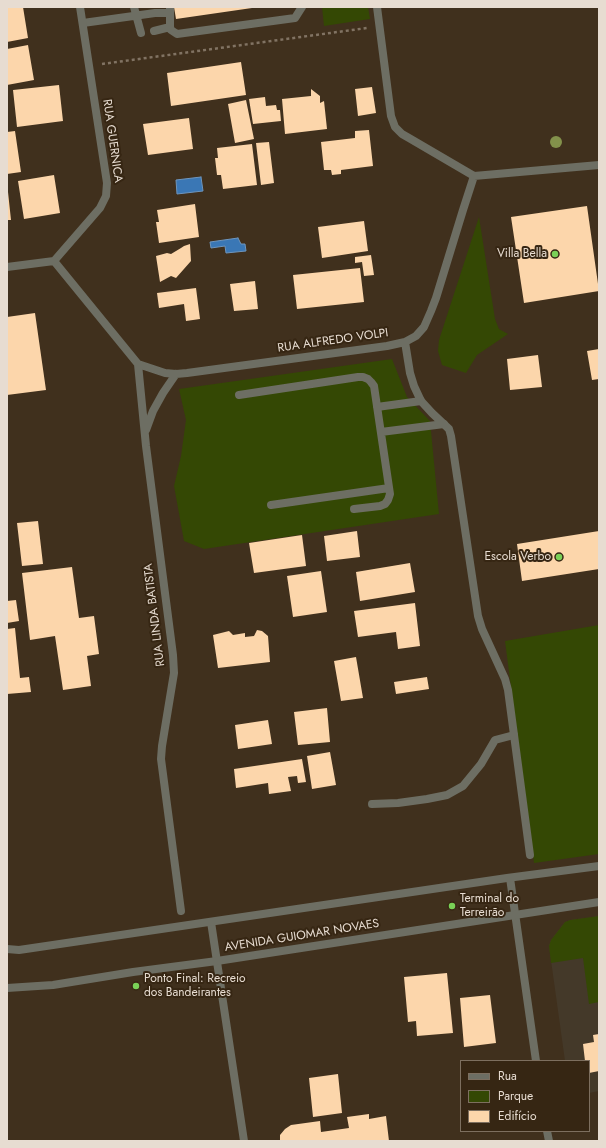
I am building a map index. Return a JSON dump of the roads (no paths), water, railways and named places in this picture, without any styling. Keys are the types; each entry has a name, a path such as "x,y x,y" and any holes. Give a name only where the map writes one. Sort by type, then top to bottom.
{"street":[{"name":"RUA GUERNICA","path":"54,261 100,208 106,196 107,183 80,7"},
{"path":"134,7 141,33"},
{"path":"82,23 170,10 170,27 171,30 177,34 295,18 302,7"},
{"path":"377,7 391,116 396,127 402,134 474,176 599,165"},
{"path":"154,31 170,27"},
{"name":"RUA ALFREDO VOLPI","path":"138,364 165,373 176,374 387,346 405,342 416,336 424,327 432,311 474,176"},
{"path":"7,267 54,261 138,364"},
{"path":"405,342 410,373 421,401 449,429 451,436 478,616 482,629 505,679 508,690 530,855"},
{"name":"RUA LINDA BATISTA","path":"138,364 145,433 173,655 174,673 161,759 181,911"},
{"path":"145,433 153,411 176,374"},
{"path":"239,395 358,377 368,379 374,386 390,494 385,504 354,509"},
{"path":"377,406 421,401"},
{"path":"381,432 444,424"},
{"path":"271,505 389,488"},
{"path":"372,804 398,803 427,799 447,794 463,786 481,764 495,740 514,734"},
{"path":"7,949 19,950 599,866"},
{"path":"510,878 536,1060"},
{"name":"AVENIDA GUIOMAR NOVAES","path":"7,988 53,985 599,902"},
{"path":"211,922 244,1141"}],"water":[{"path":"201,177 203,191 177,194 176,180"},
{"path":"238,238 241,244 245,244 246,251 226,253 225,246 211,248 210,242"}],"place":[{"name":"Villa Bella","path":"555,254"},
{"name":"Escola Verbo","path":"559,557"},
{"name":"Terminal do Terreirão","path":"452,906"},
{"name":"Ponto Final: Recreio dos Bandeirantes","path":"136,986"}]}
